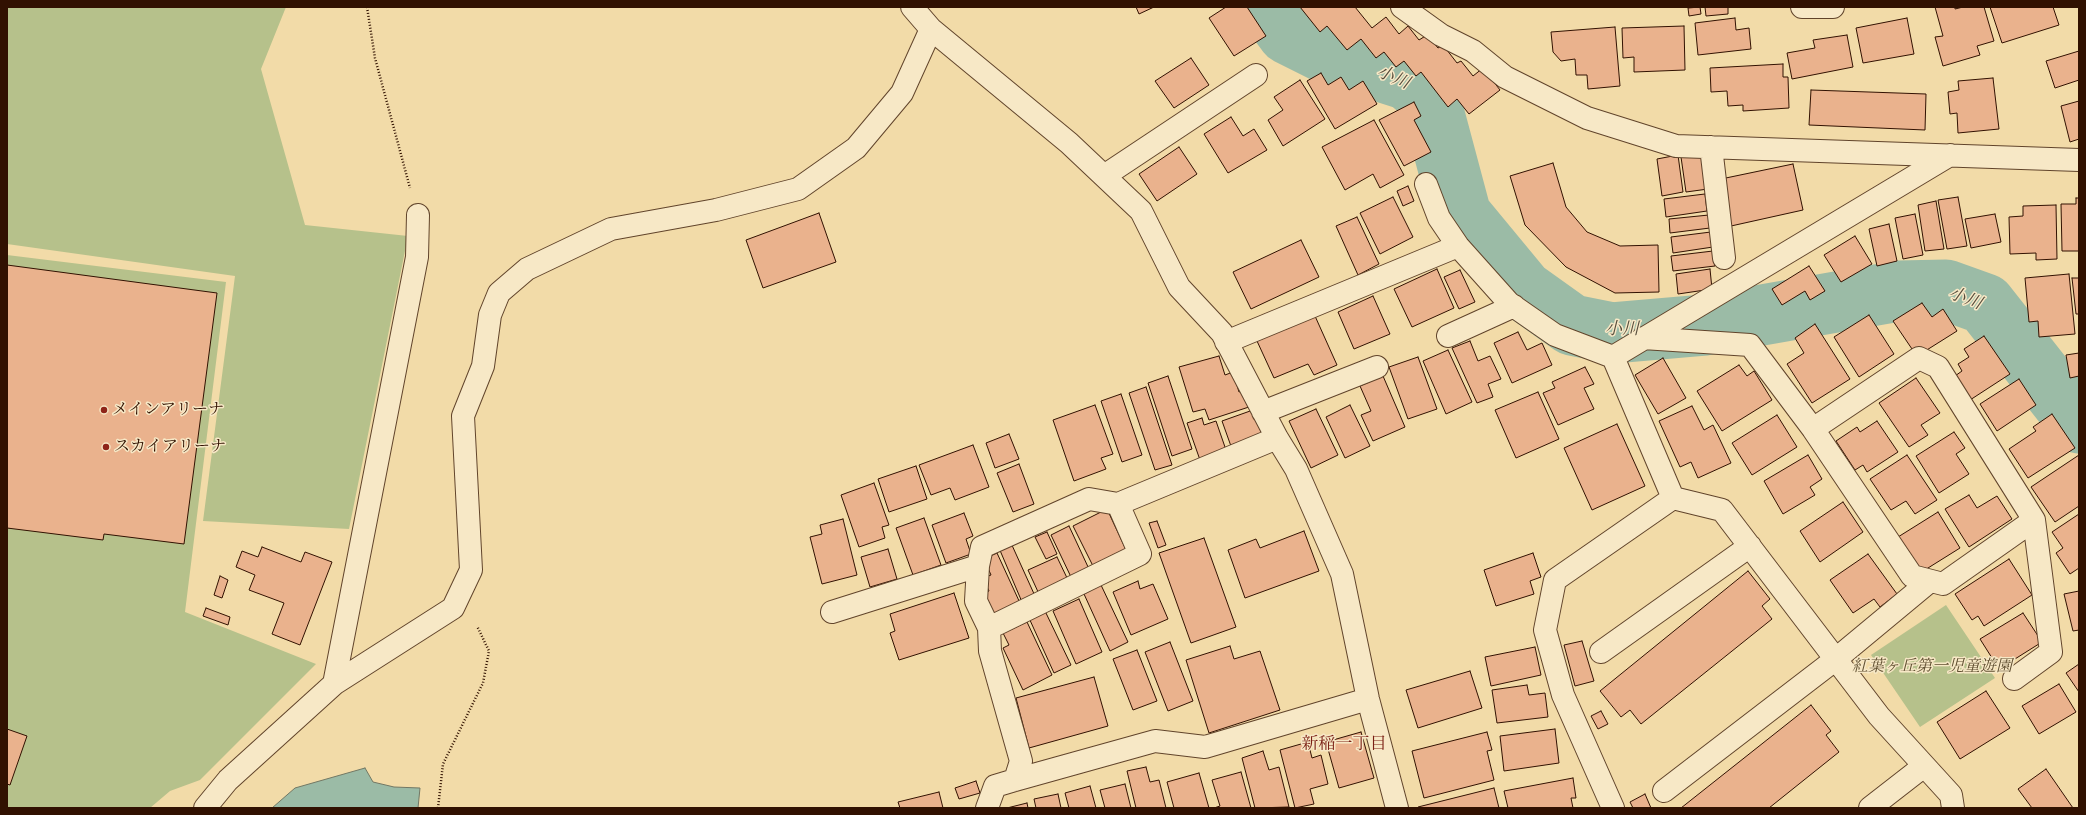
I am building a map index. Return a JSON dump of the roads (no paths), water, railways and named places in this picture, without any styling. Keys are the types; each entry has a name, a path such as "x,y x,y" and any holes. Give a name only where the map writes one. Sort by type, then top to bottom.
{"street":[{"path":"912,7 931,29 1069,143 1141,212 1179,287 1222,333 1277,438 1296,469 1342,574 1368,699 1397,808"},
{"path":"1402,7 1441,35 1473,51 1505,77 1587,118 1676,146 2079,160"},
{"path":"1802,7 1834,7"},
{"path":"205,808 228,780 334,684 453,608 471,570 463,416 483,366 490,314 499,293 528,270 611,230 716,210 798,189 856,148 902,93 931,29"},
{"path":"1104,176 1256,75"},
{"path":"1710,147 1724,258"},
{"path":"1613,357 1652,332 1950,155"},
{"path":"1426,184 1439,218 1458,246 1514,306 1555,335 1613,357 1673,498"},
{"path":"334,684 418,257 418,215"},
{"path":"1226,342 1458,246"},
{"path":"1448,336 1514,306"},
{"path":"1652,332 1750,346 1813,429 1912,576 1943,584 2034,520"},
{"path":"1813,429 1919,358 1938,367 2034,520 2051,652 2014,679"},
{"path":"1263,412 1377,367"},
{"path":"1014,780 1021,761 990,651 988,628 976,601 978,566 982,546 1089,499 1118,504 1277,438"},
{"path":"1613,808 1563,695 1545,630 1555,580 1673,498 1722,510 1879,716 1951,795 1953,808"},
{"path":"988,628 1140,554 1118,504"},
{"path":"1601,652 1750,546"},
{"path":"832,612 978,566"},
{"path":"1664,792 1836,659 1930,581"},
{"path":"987,808 995,786 1014,780 1155,741 1205,747 1368,699"},
{"path":"1870,808 1924,766"}],"waterway":[{"name":"小川","path":"1268,7 1288,34 1330,55 1408,80 1430,99 1461,215 1523,290 1572,325 1612,333 1705,325 1899,291 1946,290 1985,304 2079,423"}],"place":[{"name":"メインアリーナ","path":"104,410"},
{"name":"スカイアリーナ","path":"106,447"}],"district":[{"name":"新稲一丁目","path":"1344,745"}],"park label":[{"name":"紅葉ヶ丘第一児童遊園","path":"1932,667"}]}
